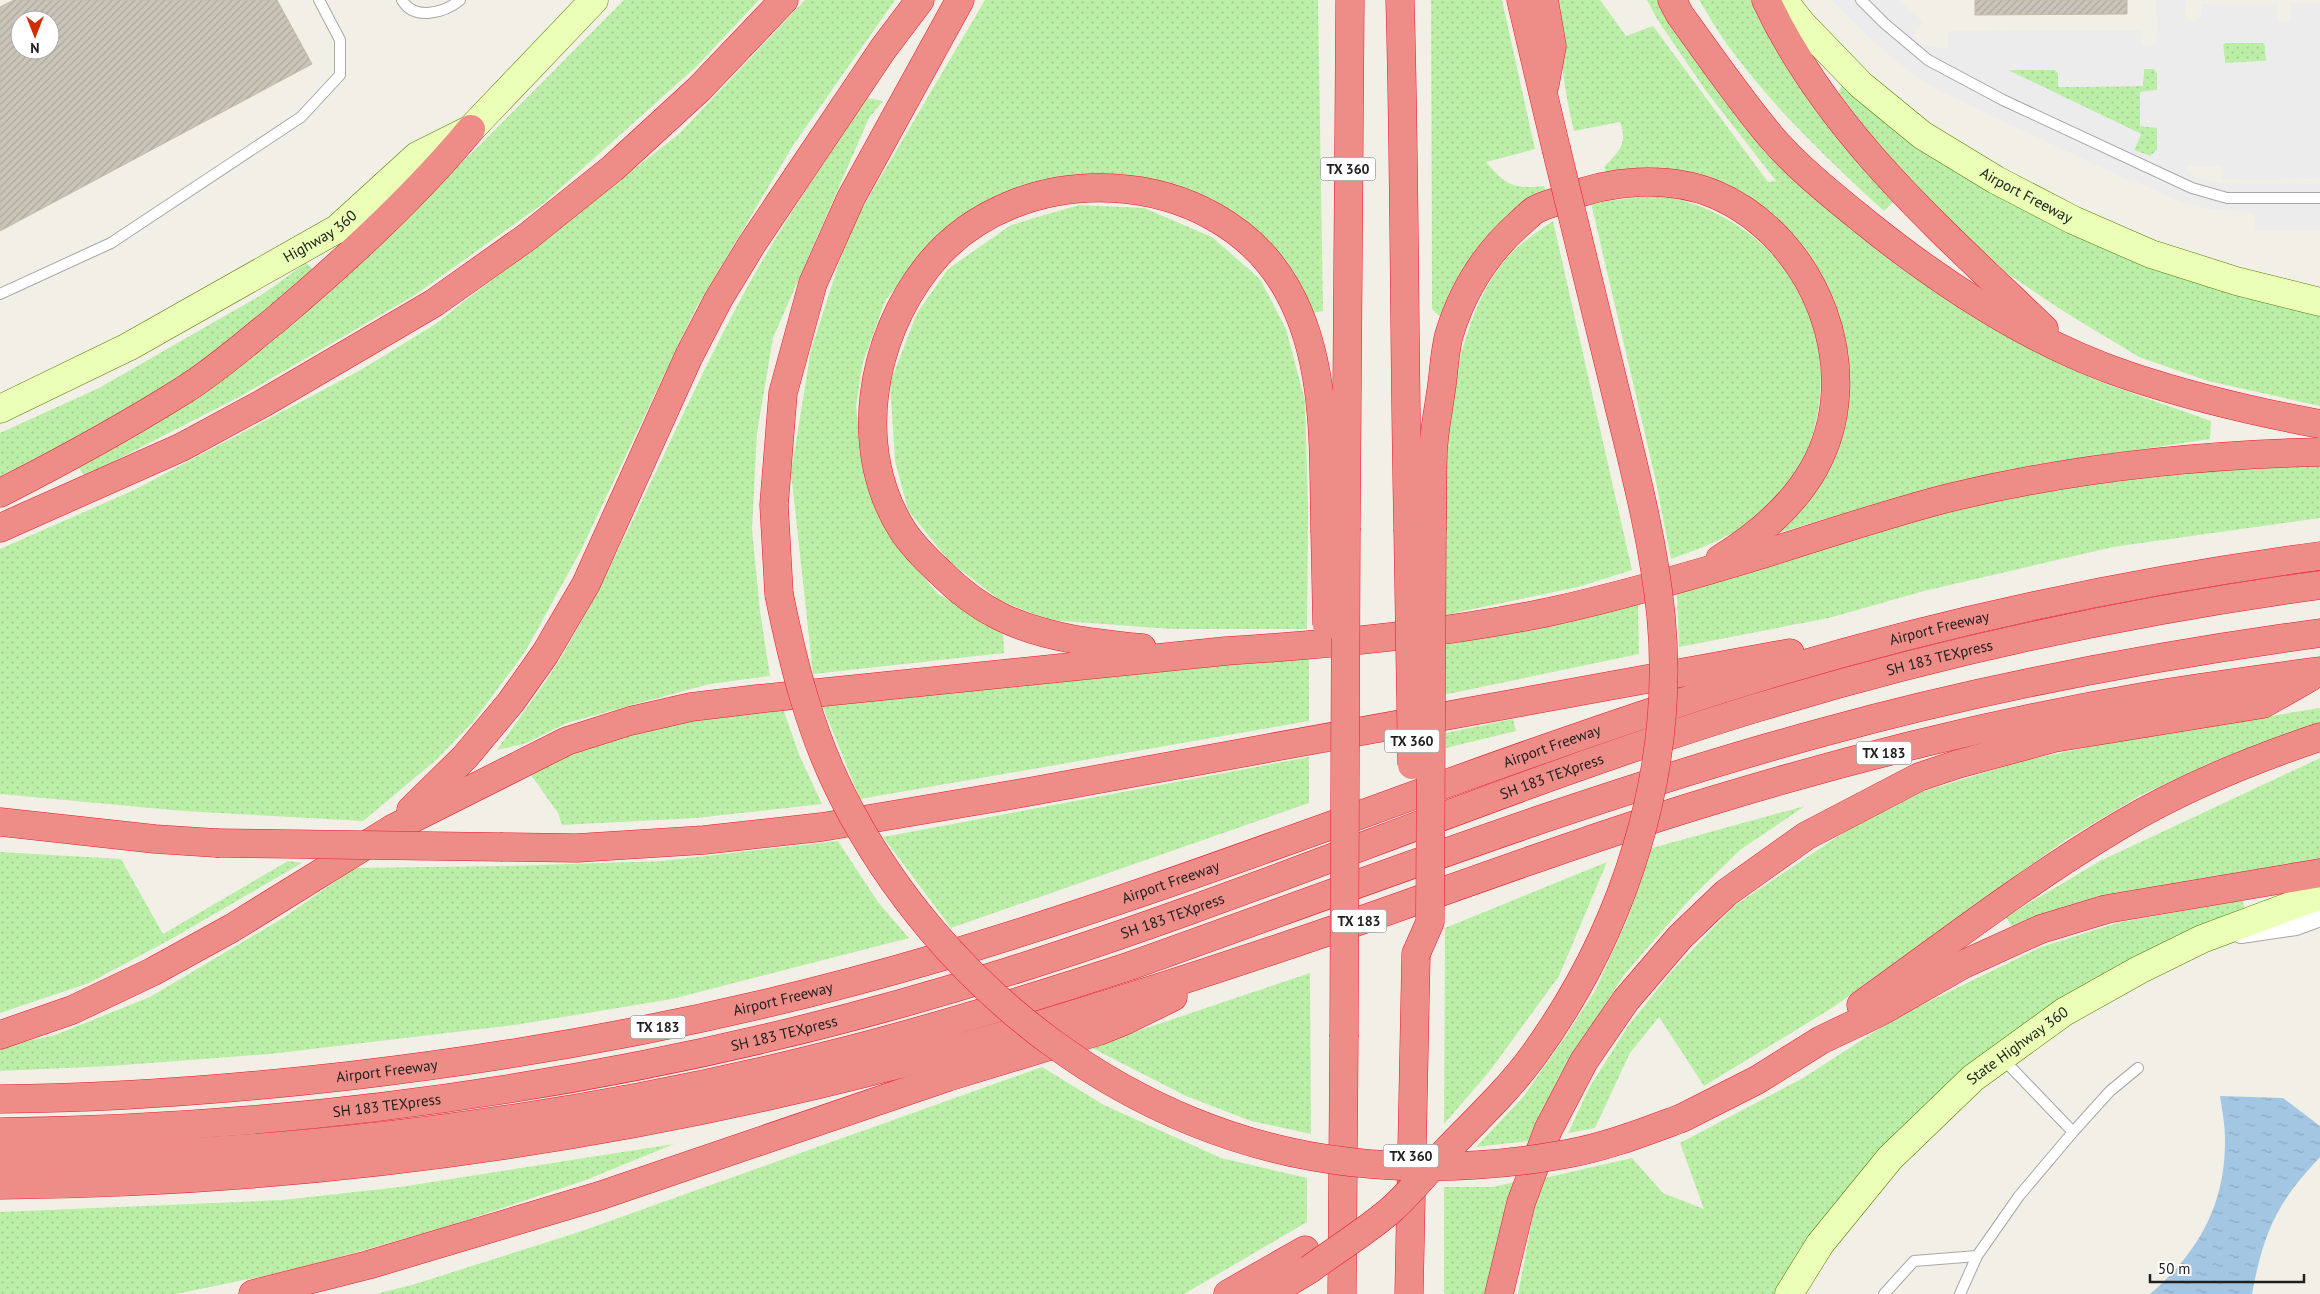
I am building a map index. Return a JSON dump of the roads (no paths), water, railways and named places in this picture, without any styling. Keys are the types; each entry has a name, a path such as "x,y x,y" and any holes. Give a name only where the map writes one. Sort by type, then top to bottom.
{"highway":[{"path":"0,528 182,447 265,402 434,303 527,237 614,168 698,89 784,0"},
{"path":"392,829 465,758 511,702 545,654 586,584 689,356 718,300 752,244 878,57 920,0"},
{"path":"960,0 851,198 814,283 783,393 774,505 779,594 791,652 813,726 841,794 875,855 919,915 970,973 1020,1017 1081,1064 1144,1099 1207,1127 1279,1149 1348,1162 1421,1167 1497,1164 1569,1154 1626,1139 1682,1118 1757,1080 1821,1040 1878,1014 1964,964 2014,941 2070,920 2145,902 2320,873"},
{"name":"TX 360","path":"1342,1294 1345,695 1335,529 1350,0"},
{"name":"TX 360","path":"1400,0 1404,147 1404,340 1420,528 1416,954 1409,1294"},
{"path":"1269,1294 1310,1269 1392,1209 1496,1101 1525,1066 1572,996 1609,925 1629,873 1647,808 1658,743 1663,685 1663,651 1657,585 1631,457 1521,0"},
{"path":"1543,92 1552,46 1544,9 1544,0"},
{"path":"1672,0 1680,15 1773,139 1828,192 1926,269 1994,313 2066,350 2128,376 2261,413 2320,424"},
{"path":"1766,0 1783,36 1809,78 1860,146 1923,213 2066,350"},
{"path":"0,493 75,454 186,389 249,341 323,280 440,166 471,129"},
{"path":"1420,528 1433,451 1448,337 1466,291 1487,258 1507,234 1534,210 1574,194 1608,184 1642,182 1678,185 1713,194 1746,212 1775,237 1800,265 1820,300 1831,336 1836,395 1828,432 1814,468 1796,495 1765,527 1730,553 1691,575"},
{"path":"1226,651 1156,649 1093,644 1038,632 997,615 956,588 924,557 904,532 892,510 880,478 874,443 873,404 878,369 890,331 907,297 929,265 973,225 1027,199 1052,192 1076,189 1117,188 1160,195 1197,207 1225,222 1269,264 1286,287 1300,315 1319,386 1335,529"},
{"path":"0,1035 72,1010 152,972 232,928 392,829 567,742 630,721 691,708 1226,651 1313,645 1466,627 1548,612 1691,575 1870,520 1949,498 2036,480 2130,464 2178,459 2234,454 2320,452"},
{"name":"Airport Freeway","path":"0,1098 207,1090 392,1071 603,1038 755,1007 865,979 1008,936 1150,889 1472,774 1712,692 1804,664 1937,628 2102,592 2320,556"},
{"name":"SH 183 TEXpress","path":"0,1132 146,1127 342,1111 436,1099 630,1068 865,1014 1002,974 1128,933 1608,757 1754,708 1921,662 2049,632 2218,599 2320,585"},
{"path":"0,822 155,839 216,843 577,848 704,840 822,827 1028,792 1712,666 1937,628"},
{"name":"SH 183 TEXpress","path":"0,1158 148,1154 321,1141 443,1127 623,1100 738,1076 921,1030 1130,966 1451,852 1663,780 1871,720 1999,690 2118,666 2320,633"},
{"path":"1499,1294 1521,1203 1548,1130 1584,1061 1626,1000 1680,936 1742,881 1806,836 1919,777 1958,764 2054,738 2262,704 2320,671"},
{"name":"TX 183","path":"0,1185 162,1180 320,1168 460,1152 650,1121 782,1093 970,1045 1256,956 1632,826 1789,778 1945,738 2041,716 2142,697 2320,671"},
{"path":"1821,1040 1859,1006 2056,866 2121,825 2204,781 2286,748 2320,737"},
{"path":"0,840 155,839"},
{"path":"252,1294 368,1265 599,1196 948,1077 1098,1031 1124,1021 1256,956"},
{"path":"1228,1294 1305,1250 1375,1203 1418,1181"}],"main road":[{"name":"Highway 360","path":"0,409 128,347 337,228 417,156 471,129 594,0"},
{"name":"Airport Freeway","path":"1783,0 1802,24 1861,84 1922,135 1996,180 2073,220 2151,254 2236,281 2320,302"},
{"name":"State Highway 360","path":"1789,1294 1820,1244 1890,1158 1973,1078 2064,1012 2139,970 2202,939 2320,895"}],"street":[{"path":"2202,939 2296,925 2320,916"}],"lane":[{"path":"0,294 111,243 300,117 340,75 340,40 320,0"},
{"path":"402,0 406,8 419,13 448,9 460,0"},
{"path":"1860,0 1928,60 2003,100 2192,188 2227,198 2320,198"},
{"path":"2001,1058 2074,1132"},
{"path":"1960,1294 1977,1256 2019,1196 2110,1091 2138,1068"},
{"path":"1884,1294 1914,1261 1977,1256"}],"water":[{"path":"2220,1096 2283,1098 2320,1126 2320,1157 2282,1204 2274,1220 2267,1235 2252,1294 2150,1294 2183,1261 2196,1244 2215,1205 2221,1184 2224,1162 2225,1133"}]}
